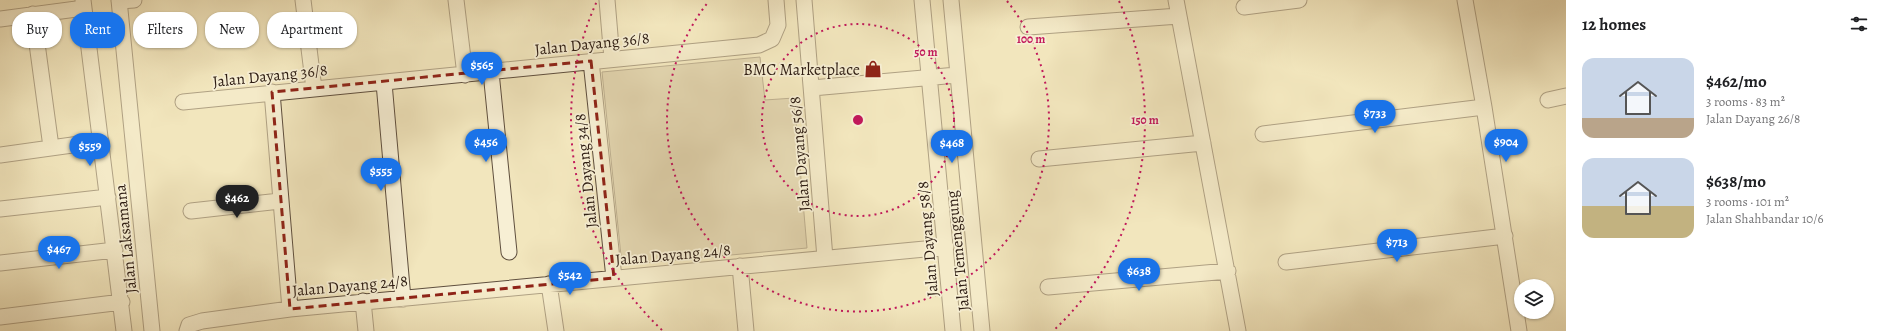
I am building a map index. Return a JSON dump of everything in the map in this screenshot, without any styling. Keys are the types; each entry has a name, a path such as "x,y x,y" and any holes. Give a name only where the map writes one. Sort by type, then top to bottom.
{"street":[{"name":"Jalan Laksamana","path":"124,0 152,331"},
{"path":"303,0 314,89"},
{"path":"456,0 464,74"},
{"path":"606,0 612,59"},
{"name":"Jalan Dayang 36/8","path":"183,102 759,45 772,39 778,25 776,0"},
{"name":"Jalan Dayang 56/8","path":"804,0 825,258"},
{"name":"Jalan Dayang 58/8","path":"922,0 953,331"},
{"name":"Jalan Temenggung","path":"951,0 982,331"},
{"path":"1176,0 1228,271 1238,331"},
{"path":"1244,7 1299,0"},
{"path":"1465,0 1484,107 1519,331"},
{"path":"43,12 84,4 122,302 124,331"},
{"path":"1028,27 1178,16"},
{"path":"0,19 12,17"},
{"path":"38,48 51,147"},
{"name":"Jalan Dayang 34/8","path":"591,61 614,278"},
{"path":"491,72 509,252"},
{"path":"812,88 958,75"},
{"path":"384,83 403,299"},
{"path":"272,92 290,309"},
{"path":"1548,100 1566,96"},
{"path":"1263,134 1484,107"},
{"path":"0,154 101,141"},
{"path":"1039,159 1203,143"},
{"path":"0,209 108,197"},
{"path":"190,211 280,201"},
{"path":"1286,262 1505,236"},
{"name":"Jalan Dayang 24/8","path":"188,328 202,321 362,301 403,299 825,258 946,248"},
{"path":"0,263 115,250"},
{"path":"740,266 746,331"},
{"path":"1048,287 1228,271"},
{"path":"549,284 556,331"},
{"path":"362,301 366,331"},
{"path":"0,317 122,302"}],"highlighted area":[{"path":"591,61 614,278 290,309 272,92"}],"shaded area":[{"path":"760,57 765,100 794,98 807,248 622,265 602,72"}],"place":[{"name":"BMC Marketplace","path":"873,69"}]}
